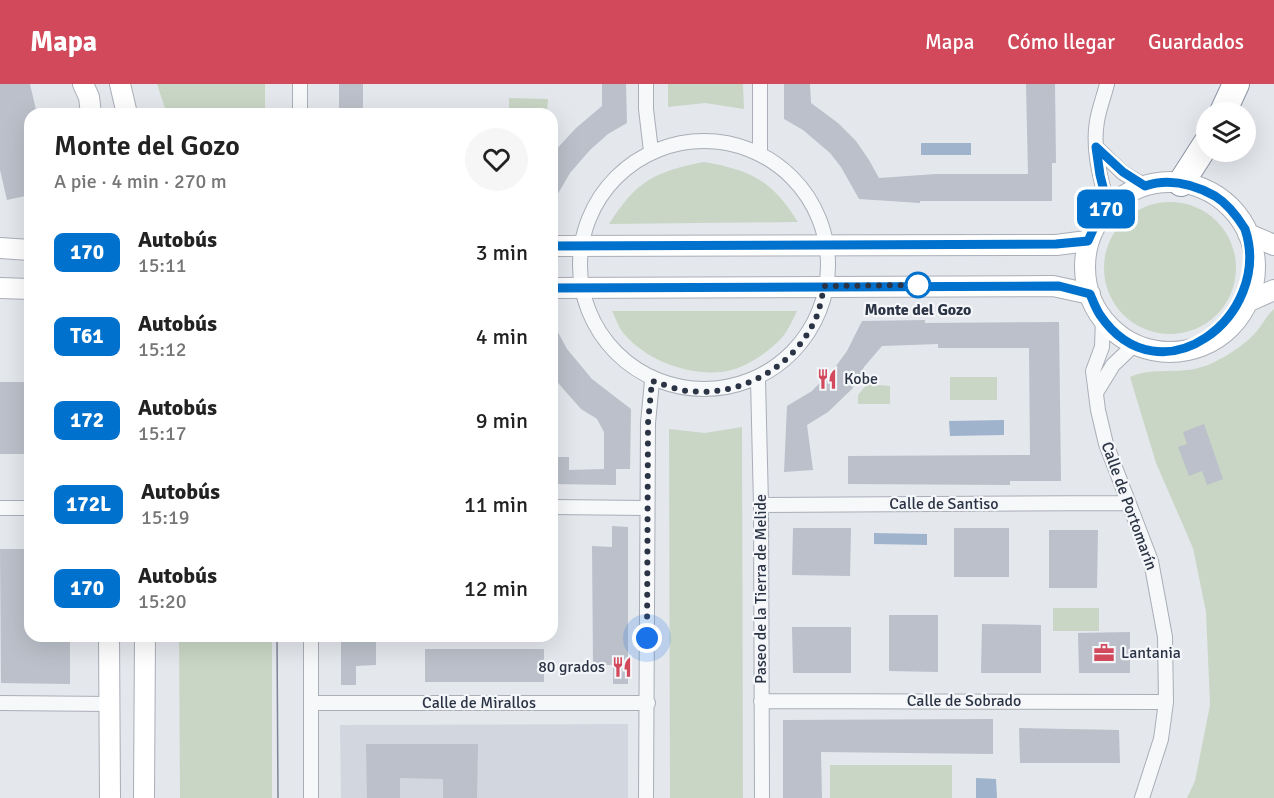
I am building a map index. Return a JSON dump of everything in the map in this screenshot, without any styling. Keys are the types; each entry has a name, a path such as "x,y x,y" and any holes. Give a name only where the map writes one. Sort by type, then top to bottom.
{"highway":[{"path":"1228,102 1236,84"},
{"path":"1180,183 1196,159"}],"street":[{"path":"83,84 89,97 90,108"},
{"path":"120,84 126,108"},
{"path":"300,84 300,108"},
{"path":"646,84 646,109 651,151"},
{"path":"760,84 760,152"},
{"path":"1107,84 1097,122 1096,147 1108,207"},
{"path":"705,139 733,142 760,152 784,168 803,189 818,215 827,245 827,265 817,317 802,342 782,364 758,380 723,391 687,391 652,381 612,349 589,311 583,288 584,246 590,216 604,190 625,167 651,151 677,142 705,139"},
{"path":"1096,147 1123,172 1145,186"},
{"path":"1154,183 1180,183 1202,189 1221,200 1236,215 1248,234 1256,256 1256,280 1247,302 1233,324 1212,341 1187,350 1160,351 1135,344 1116,332 1103,318 1090,294 1084,268 1088,241 1096,223 1108,207 1130,192 1154,183"},
{"path":"1248,234 1274,245"},
{"path":"558,246 1056,244 1088,241"},
{"path":"0,248 24,249"},
{"path":"558,288 1053,286 1090,294"},
{"path":"0,288 24,289"},
{"path":"1247,302 1274,290"},
{"name":"Calle de Portomarín","path":"1103,318 1102,346 1093,371 1098,410 1106,444 1151,561 1165,637 1166,702 1161,740 1143,798"},
{"path":"1097,391 1113,365 1135,344"},
{"name":"Paseo de la Tierra de Melide","path":"758,380 761,505 762,798"},
{"path":"646,798 648,703 646,508 648,423 652,381"},
{"name":"Calle de Santiso","path":"761,505 1128,503"},
{"path":"558,507 646,508"},
{"path":"0,508 24,508"},
{"path":"110,642 110,798"},
{"path":"144,798 145,642"},
{"path":"310,798 311,642"},
{"name":"Calle de Sobrado","path":"762,701 1166,702"},
{"name":"Calle de Mirallos","path":"310,703 648,703"},
{"path":"0,704 110,704"}],"shaded area":[{"path":"628,724 628,798 341,798 340,725"}],"green space":[{"path":"157,84 265,84 265,108 165,108"},
{"path":"668,84 743,84 744,109 705,103 668,107"},
{"path":"509,98 548,99 547,108 509,108"},
{"path":"704,162 735,169 770,187 798,222 609,224 628,198 648,181 672,170"},
{"path":"1170,202 1195,207 1217,221 1231,243 1236,268 1231,293 1217,315 1195,329 1170,334 1145,329 1123,315 1109,293 1104,268 1109,243 1123,221 1145,207"},
{"path":"1274,309 1274,798 1187,798 1195,781 1210,705 1206,612 1193,548 1156,463 1130,377 1153,372 1194,369 1210,364 1245,343"},
{"path":"612,311 797,311 784,335 764,354 729,371 708,372 669,364 645,352 623,333"},
{"path":"950,377 997,377 997,400 950,400"},
{"path":"867,384 890,386 890,404 858,404 858,395"},
{"path":"742,427 743,798 670,798 669,429 705,433"},
{"path":"1053,608 1099,608 1099,631 1053,631"},
{"path":"179,642 272,642 272,798 180,798"},
{"path":"830,765 952,765 952,798 830,798"}],"water":[{"path":"921,143 971,143 971,155 921,155"},
{"path":"1004,420 1004,435 950,436 949,421"},
{"path":"874,533 927,534 927,545 874,544"},
{"path":"976,778 996,779 997,798 976,798"}],"building":[{"path":"0,84 30,84 36,108 24,108 24,196 7,200 0,170"},
{"path":"339,84 363,84 363,108 339,108"},
{"path":"602,84 626,84 627,123 608,134 590,150 570,173 558,194 558,148 576,128 602,106"},
{"path":"784,84 810,84 811,103 838,123 856,141 879,178 936,174 1028,174 1026,84 1055,84 1056,163 1052,163 1052,201 920,201 920,203 859,199 841,167 830,153 803,130 784,119"},
{"path":"925,320 925,323 1059,322 1061,481 1010,481 1010,485 848,484 848,456 1030,455 1029,348 938,348 938,344 882,346 864,367 852,389 828,412 807,425 813,470 784,472 787,406 812,391 836,366 847,351 862,321"},
{"path":"558,332 567,349 592,379 631,409 630,469 616,469 616,485 558,484 558,457 569,457 569,470 604,469 604,432 597,419 581,409 558,383"},
{"path":"0,382 24,382 24,454 0,454"},
{"path":"1204,424 1223,479 1207,485 1202,471 1189,476 1178,447 1187,444 1183,432"},
{"path":"612,526 628,527 628,684 613,684 613,665 593,665 592,546 612,547"},
{"path":"793,528 851,528 850,576 792,575"},
{"path":"954,528 1009,528 1009,577 954,577"},
{"path":"1049,530 1098,530 1097,588 1049,588"},
{"path":"0,549 24,549 24,642 70,642 70,684 1,683"},
{"path":"889,615 938,615 938,672 889,671"},
{"path":"982,624 1041,625 1041,673 981,673"},
{"path":"792,627 851,627 851,673 793,673"},
{"name":"Lantania","path":"1130,632 1130,673 1079,673 1078,633"},
{"path":"341,642 376,642 376,665 356,666 356,685 341,685"},
{"path":"425,649 544,649 544,682 425,682"},
{"path":"993,719 993,754 821,752 822,798 783,798 783,720"},
{"path":"1019,728 1119,730 1120,763 1020,763"},
{"path":"366,744 478,744 477,798 443,798 443,779 400,778 400,798 367,798"}],"tram line":[{"path":"277,642 278,798"}],"bus line":[{"name":"170","path":"558,246 1056,244 1088,241 1096,223 1108,207 1096,147 1123,172 1145,186 1154,183 1180,183 1202,189 1221,200 1236,215 1248,234 1256,256 1256,280 1247,302 1233,324 1212,341 1187,350 1160,351 1143,348 1116,332 1100,315 1090,294 1059,286 558,288"}],"place":[{"name":"Monte del Gozo","path":"918,285"},
{"name":"Kobe","path":"827,379"},
{"name":"Lantania","path":"1104,653"},
{"name":"80 grados","path":"622,667"}],"route":[{"path":"647,638 646,508 648,423 652,381 687,391 723,391 758,380 782,364 802,342 817,317 824,286 920,285 918,285"}]}
